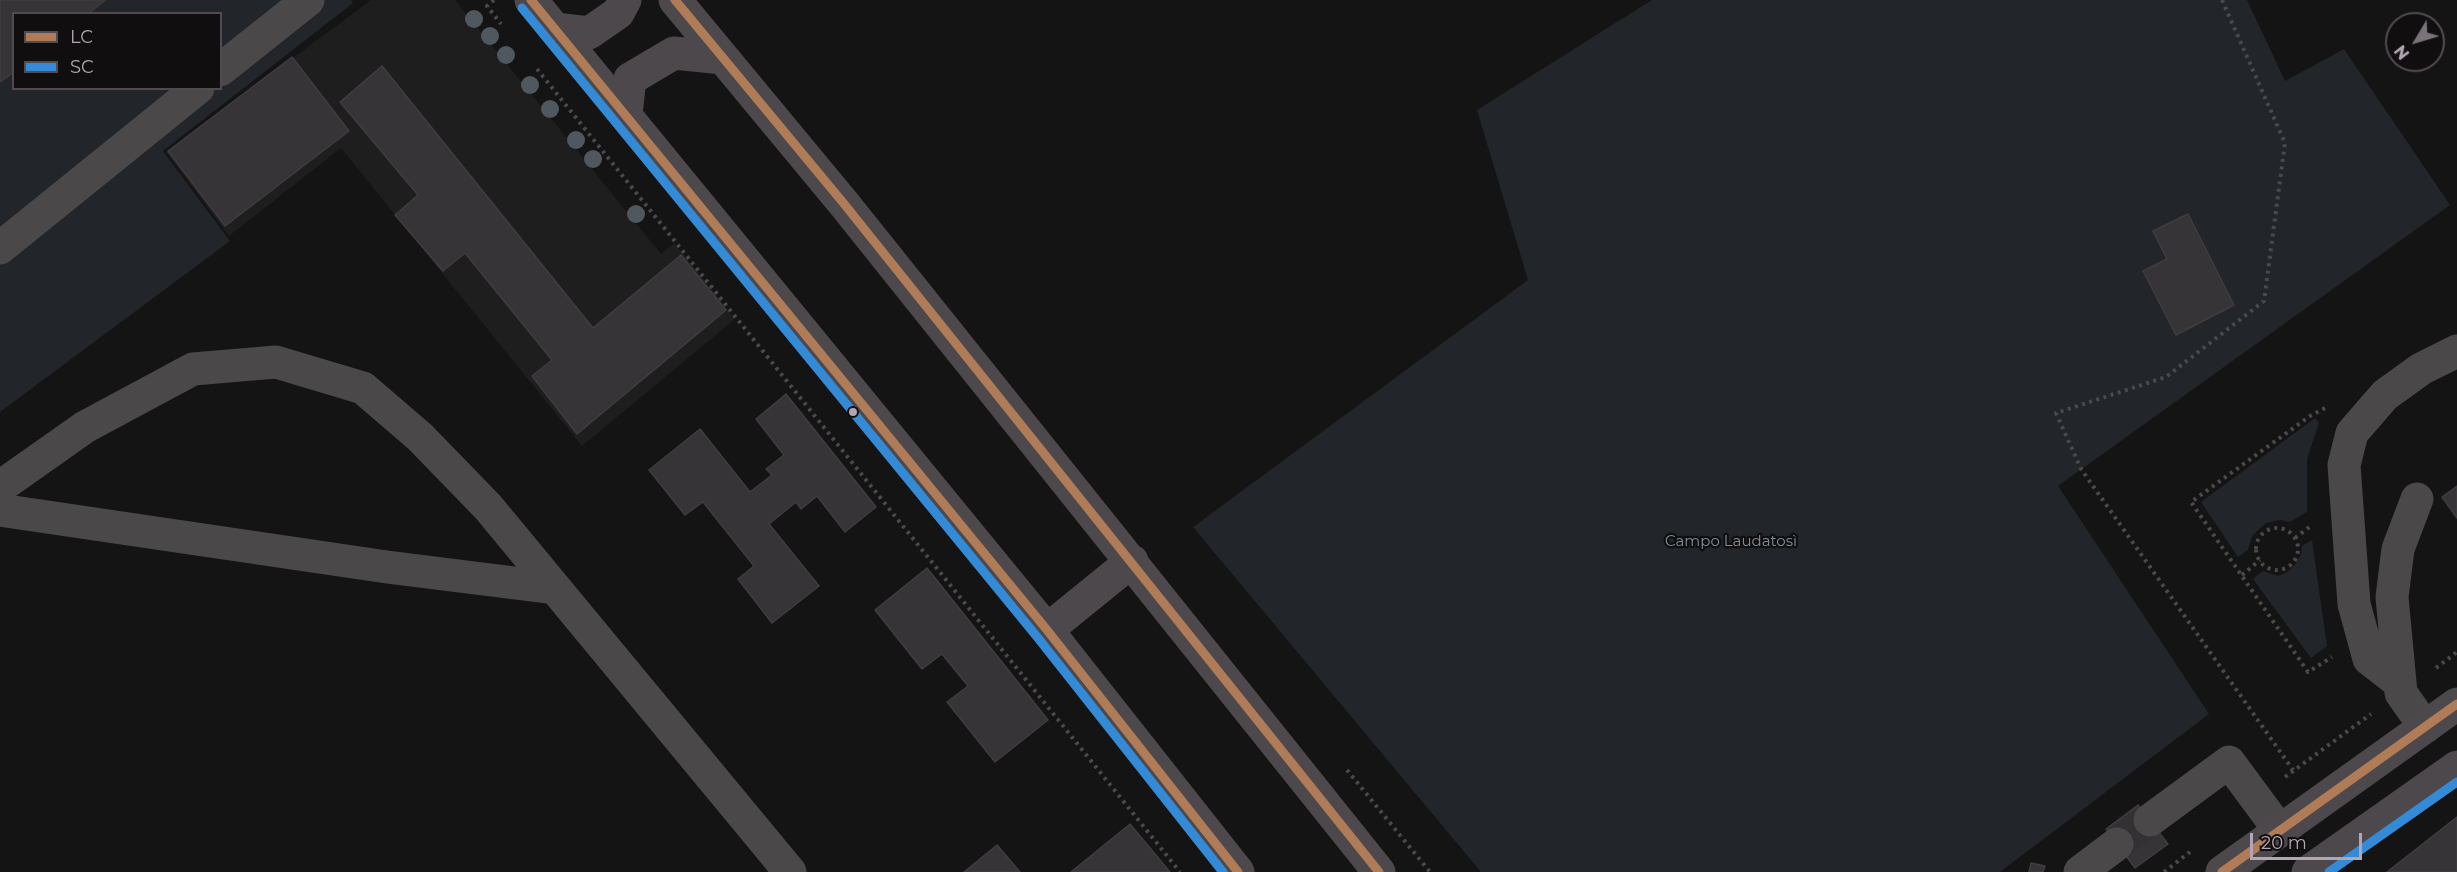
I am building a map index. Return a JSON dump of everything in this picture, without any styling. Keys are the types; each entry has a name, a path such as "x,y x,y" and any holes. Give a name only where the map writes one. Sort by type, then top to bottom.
{"main road":[{"path":"531,0 1047,630 1239,872"},
{"path":"555,28 589,33 618,13 625,0"},
{"path":"675,0 845,205 1379,872"},
{"path":"626,114 630,79 674,53 723,58"},
{"path":"1047,630 1132,561"},
{"path":"2222,872 2457,704"},
{"path":"2308,872 2457,767"}],"lane":[{"path":"222,68 308,0"},
{"path":"0,248 196,90"},
{"path":"2425,727 2400,688 2369,659 2354,604 2344,465 2352,433 2385,395 2421,369 2457,351"},
{"path":"0,486 85,428 194,369 276,362 363,388 420,437 488,507 790,872"},
{"path":"2400,688 2392,597 2398,549 2417,499"},
{"path":"0,510 387,567 555,588"},
{"path":"2150,820 2229,762 2280,831"},
{"path":"2080,872 2117,844"}],"path":[{"path":"495,0 487,6 502,25"},
{"path":"2222,0 2285,143 2264,301 2166,377 2056,413 2082,469 2293,770"},
{"path":"532,62 1180,872"},
{"path":"2329,406 2310,416 2191,502 2308,672 2340,652"},
{"path":"2295,537 2320,520"},
{"path":"2278,528 2295,537 2298,552 2292,564 2278,570 2271,569 2260,560 2257,555 2257,542 2265,531 2278,528"},
{"path":"2242,575 2260,560"},
{"path":"2255,797 2400,688 2457,652"}],"shaded area":[{"path":"371,0 455,0 661,254 674,243 735,319 582,446 341,148 229,236 166,152"}],"green space":[{"path":"0,0 351,0 353,3 163,151 230,241 0,412"},
{"name":"Campo Laudatosì","path":"1652,0 2247,0 2285,81 2344,49 2450,205 2058,486 2209,714 2000,872 1481,872 1193,527 1528,280 1477,110"},
{"path":"2315,418 2319,423 2307,459 2307,512 2290,522 2280,520 2266,523 2252,536 2248,550 2238,557 2201,502"},
{"path":"2312,540 2327,646 2311,658 2253,579 2263,571 2278,576 2286,573 2301,555 2302,546"}],"building":[{"path":"0,0 105,0 90,12 12,12 12,73 0,82"},
{"path":"292,57 349,131 225,226 168,151"},
{"path":"382,66 593,328 681,255 726,310 577,434 532,376 552,360 465,253 443,271 395,215 418,195 340,102"},
{"path":"2188,214 2234,305 2176,335 2143,271 2167,259 2153,231"},
{"path":"786,394 876,507 845,532 817,496 801,509 796,502 769,524 819,586 772,623 738,579 754,566 703,502 685,515 649,470 700,429 750,492 772,475 766,469 784,455 756,419"},
{"path":"2457,486 2457,518 2442,497"},
{"path":"927,568 1048,720 995,762 947,702 968,686 942,654 922,669 875,610"},
{"path":"2138,805 2168,844 2135,868 2106,829"},
{"path":"2457,817 2457,872 2387,872"},
{"path":"1130,824 1170,872 1071,872"},
{"path":"997,845 1020,872 964,872"},
{"path":"2031,863 2045,866 2043,872 2029,872"}],"tunnel":[{"path":"2117,844 2150,820"}],"transit line":[{"name":"LC","path":"531,0 1047,630 1238,872"},
{"name":"LC","path":"675,0 845,205 1379,872"},
{"name":"SC","path":"522,8 1038,638 1223,872"},
{"name":"LC","path":"2222,872 2457,704"},
{"name":"SC","path":"2329,872 2457,782"}]}
